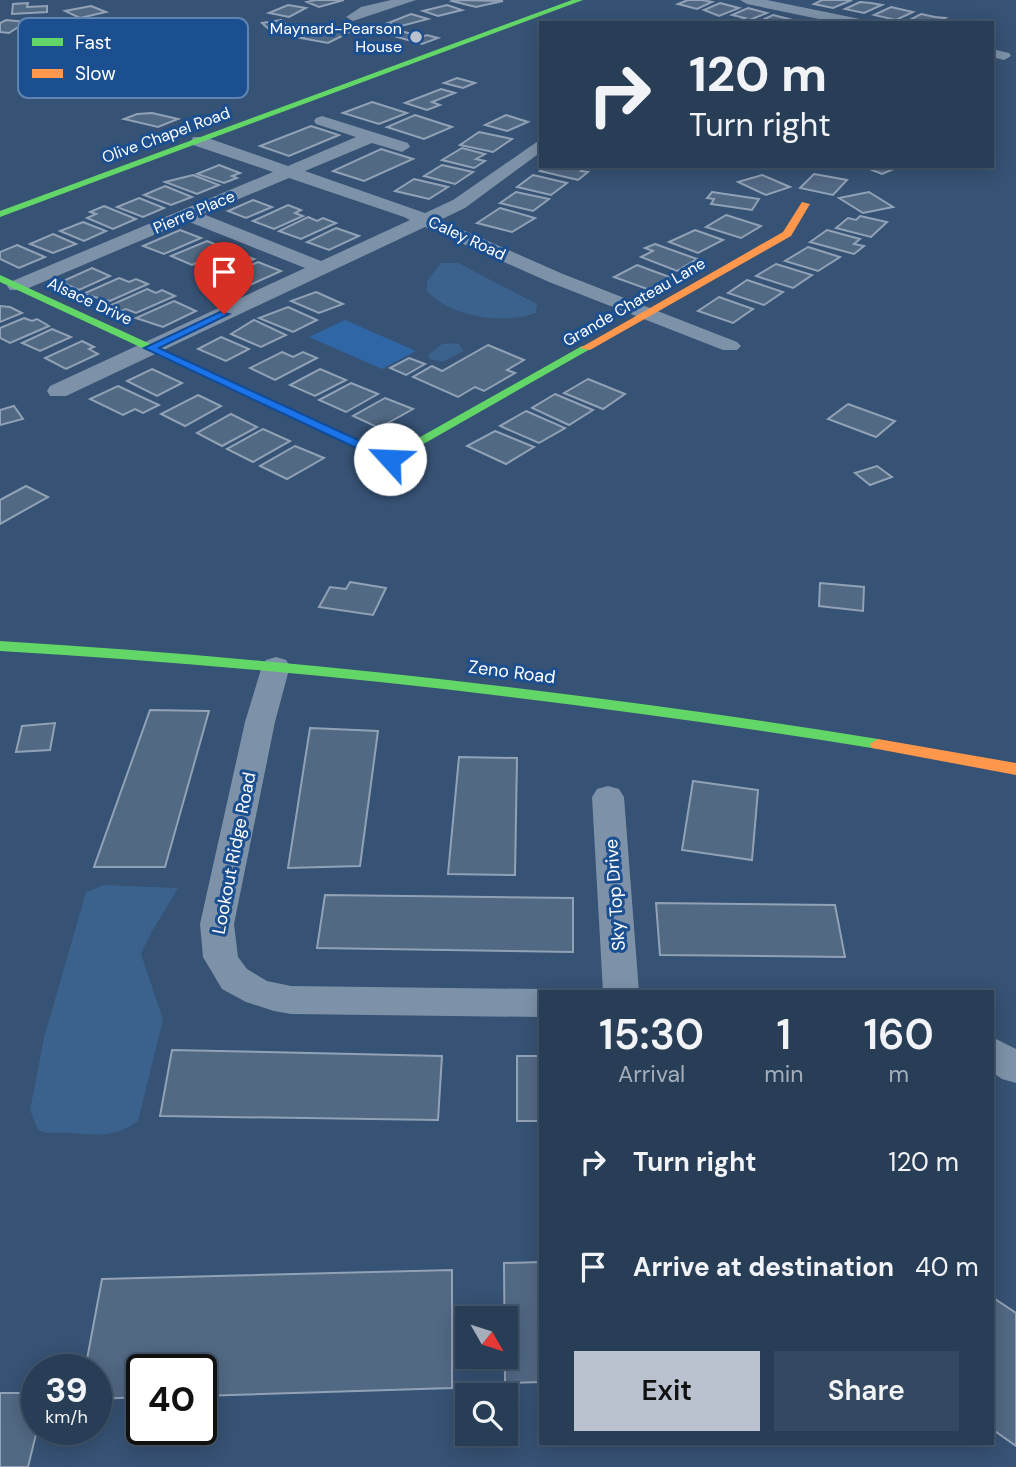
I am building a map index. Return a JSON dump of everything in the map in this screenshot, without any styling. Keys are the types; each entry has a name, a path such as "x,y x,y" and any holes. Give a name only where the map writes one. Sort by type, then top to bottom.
{"street":[{"path":"353,17 366,10 409,0"},
{"name":"Olive Chapel Road","path":"0,214 579,0"},
{"path":"747,0 850,21"},
{"path":"323,121 402,147"},
{"name":"Pierre Place","path":"8,282 188,215 371,137"},
{"name":"Caley Road","path":"199,141 427,220 547,275 730,346"},
{"path":"58,391 427,220 473,196 539,146"},
{"name":"Grande Chateau Lane","path":"467,417 787,234 805,204"},
{"path":"188,215 323,268"},
{"name":"Alsace Drive","path":"8,282 390,459 467,417"},
{"name":"Zeno Road","path":"0,646 276,666 466,686 698,715 1016,769"},
{"name":"Lookout Ridge Road","path":"276,666 260,722 217,923 217,954 224,968 256,991 291,1000 539,1003"},
{"name":"Sky Top Drive","path":"608,797 621,990"},
{"path":"994,1053 1015,1068"}],"shaded area":[{"path":"441,263 458,263 537,304 536,313 523,317 494,318 463,313 449,307 427,291 427,281"},
{"path":"345,320 416,351 382,369 309,337"},
{"path":"442,344 459,344 464,351 442,362 430,359 428,355"},
{"path":"104,885 178,888 141,954 163,1019 138,1121 126,1128 105,1134 47,1133 38,1130 30,1110 44,1038 86,892"}],"building":[{"path":"344,0 319,7 307,2"},
{"path":"455,0 503,1 476,7 452,1"},
{"path":"688,0 712,2 697,9 678,4"},
{"path":"822,0 852,0 833,8 814,4"},
{"path":"860,2 882,5 864,13 845,9"},
{"path":"28,3 27,7 47,6 47,12 12,14 13,4"},
{"path":"720,3 739,8 719,16 704,10"},
{"path":"288,5 306,8 289,17 269,13"},
{"path":"447,5 462,10 438,16 423,11"},
{"path":"91,6 106,12 80,18 65,11"},
{"path":"891,7 913,12 896,20 874,15"},
{"path":"748,8 767,13 747,21 732,15"},
{"path":"411,14 428,19 401,26 388,23"},
{"path":"921,14 945,18 938,21 908,21"},
{"path":"773,15 793,20 791,21 760,21"},
{"path":"6,20 18,21 18,27 9,33 0,32 0,23"},
{"path":"281,20 288,26 298,25 303,29 273,33 262,23"},
{"path":"337,31 348,33 328,43 301,38 314,32 329,35"},
{"name":"Maynard-Pearson House","path":"401,31 438,38 422,44 390,35"},
{"path":"457,78 475,83 463,88 444,83"},
{"path":"441,89 455,93 432,102 440,105 427,110 405,103"},
{"path":"372,102 407,113 379,124 343,113"},
{"path":"152,113 178,119 158,127 124,119 137,114"},
{"path":"415,115 452,127 424,139 387,127"},
{"path":"506,115 528,122 507,131 485,125"},
{"path":"311,126 339,135 289,156 260,146"},
{"path":"479,132 512,139 493,152 460,145"},
{"path":"462,148 485,154 476,159 485,161 474,168 442,160"},
{"path":"381,149 413,159 364,181 333,171"},
{"path":"219,165 240,173 232,176 237,178 224,183 197,174"},
{"path":"442,165 473,172 455,184 424,176"},
{"path":"544,168 585,168 581,171 588,172 578,180 540,171"},
{"path":"867,168 896,168 882,174"},
{"path":"814,174 847,180 833,195 800,188"},
{"path":"193,175 219,185 197,194 165,182"},
{"path":"533,175 567,183 551,195 517,187"},
{"path":"762,175 790,187 766,195 738,182"},
{"path":"414,179 448,187 429,199 395,191"},
{"path":"165,186 192,197 171,205 144,195"},
{"path":"516,192 549,199 533,211 500,203"},
{"path":"712,192 759,199 752,210 711,204 714,199 707,198"},
{"path":"869,192 893,207 863,213 839,198"},
{"path":"139,198 164,208 143,217 117,207"},
{"path":"253,200 272,207 246,218 228,211"},
{"path":"288,205 301,210 295,213 303,216 274,229 253,221"},
{"path":"104,206 136,219 113,229 87,218 96,214 90,212"},
{"path":"500,208 535,218 512,232 477,223"},
{"path":"726,215 761,226 741,238 706,227"},
{"path":"860,216 887,222 871,237 836,228 848,218 856,220"},
{"path":"308,217 317,221 323,218 336,223 301,239 279,231"},
{"path":"83,222 106,231 84,241 60,231"},
{"path":"336,228 359,236 329,250 307,242"},
{"path":"180,230 201,238 164,254 143,246"},
{"path":"695,230 723,240 698,253 669,242"},
{"path":"827,230 860,239 854,244 864,246 854,254 810,242"},
{"path":"53,234 76,244 53,253 30,244"},
{"path":"207,241 227,249 192,265 171,256"},
{"path":"655,244 697,259 677,271 641,257 653,251 645,248"},
{"path":"17,245 45,257 19,268 0,259 0,252"},
{"path":"808,247 840,257 818,271 785,261"},
{"path":"233,251 254,259 222,274 201,265"},
{"path":"258,262 281,271 250,285 227,276"},
{"path":"776,264 812,275 793,288 756,276"},
{"path":"637,265 672,278 650,290 614,277"},
{"path":"92,268 110,276 79,290 61,282"},
{"path":"119,278 129,282 136,279 148,284 110,301 83,294"},
{"path":"747,280 783,292 764,305 728,293"},
{"path":"147,289 156,293 162,290 175,296 136,313 109,306"},
{"path":"316,292 343,304 319,313 291,301"},
{"path":"719,297 753,309 733,323 698,311"},
{"path":"174,301 196,311 163,327 136,318"},
{"path":"0,306 10,307 22,313 0,322"},
{"path":"288,307 317,320 293,332 259,318"},
{"path":"24,318 32,321 37,319 49,326 10,343 0,338 0,328"},
{"path":"254,320 286,335 261,347 231,334"},
{"path":"52,329 71,337 40,351 22,343"},
{"path":"221,337 249,349 226,361 198,349"},
{"path":"82,341 94,347 89,349 98,354 66,369 45,358"},
{"path":"488,345 524,360 507,370 515,373 484,391 475,387 458,397 413,377 432,366 442,371"},
{"path":"282,352 293,357 303,352 317,358 275,380 250,368"},
{"path":"409,358 425,364 406,375 390,368"},
{"path":"152,369 182,383 157,396 127,381"},
{"path":"320,369 346,380 315,396 290,385"},
{"path":"588,379 625,394 603,409 564,393"},
{"path":"351,383 378,394 346,412 319,400"},
{"path":"118,386 159,405 143,413 135,409 123,415 90,399"},
{"path":"555,394 593,410 569,425 532,408"},
{"path":"198,395 221,406 185,426 161,414"},
{"path":"385,398 413,409 379,428 353,416"},
{"path":"848,404 895,421 876,437 828,419"},
{"path":"14,406 23,419 0,425 0,410"},
{"path":"526,411 565,428 539,443 500,426"},
{"path":"231,414 257,427 222,446 197,433"},
{"path":"263,429 290,441 253,462 227,449"},
{"path":"495,431 534,447 506,464 467,446"},
{"path":"295,446 324,458 287,479 260,466"},
{"path":"877,466 892,477 870,485 855,473"},
{"path":"26,486 48,497 0,524 0,500"},
{"path":"350,582 386,588 373,615 319,607 330,587 346,589"},
{"path":"820,583 864,587 863,611 819,606"},
{"path":"150,710 209,711 165,867 94,867"},
{"path":"55,723 50,750 16,752 22,726"},
{"path":"310,728 378,731 360,866 288,868"},
{"path":"459,757 517,758 515,875 448,874"},
{"path":"693,781 758,790 752,860 682,850"},
{"path":"325,895 573,898 573,952 317,948"},
{"path":"656,903 835,905 845,957 660,955"},
{"path":"172,1050 442,1056 438,1120 160,1116"},
{"path":"517,1056 539,1056 539,1121 517,1121"},
{"path":"539,1262 539,1382 505,1383 505,1369 518,1369 518,1306 504,1306 504,1263"},
{"path":"452,1270 452,1388 217,1395 217,1354 126,1354 126,1398 112,1398 112,1354 88,1354 102,1279"},
{"path":"994,1298 1016,1313 1016,1446 994,1430"},
{"path":"0,1393 21,1393 21,1445 33,1445 28,1467 0,1467"}],"traffic: fast":[{"path":"0,214 579,0"},
{"path":"0,278 390,459 586,348"},
{"path":"0,646 220,661 440,682 660,710 878,744"}],"traffic: slow":[{"path":"586,348 787,234 805,204"},
{"path":"878,744 1016,769"}],"place":[{"name":"Maynard-Pearson House","path":"416,37"}],"route":[{"path":"224,314 150,348 390,459"}]}
